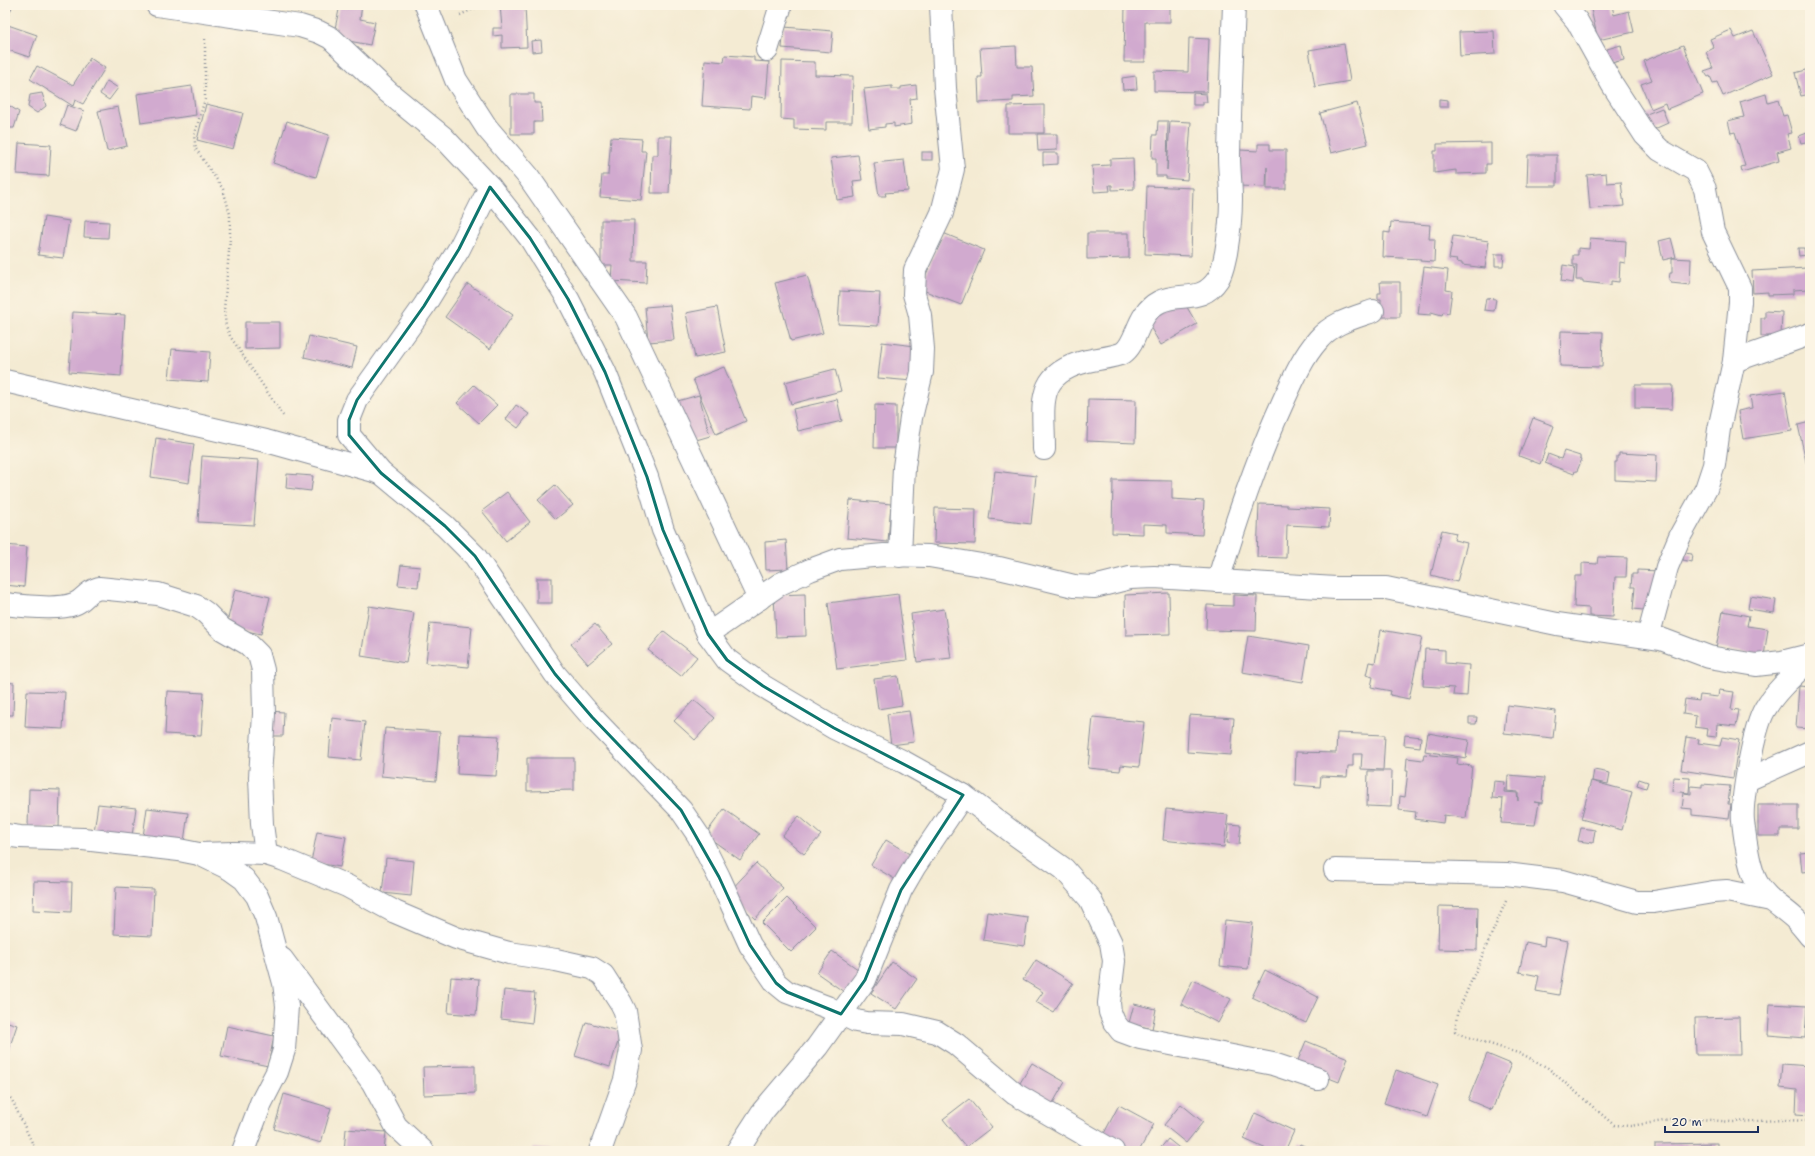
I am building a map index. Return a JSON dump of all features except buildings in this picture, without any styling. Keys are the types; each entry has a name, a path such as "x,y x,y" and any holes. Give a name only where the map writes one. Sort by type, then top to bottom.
{"street":[{"path":"157,5 300,26 319,32 331,38 388,92 443,137 490,187 530,238 568,299 605,372 647,477 663,530 708,634 727,660 763,686 834,728 904,762 963,795 1064,869 1090,898 1111,943 1114,961 1110,984 1110,1008 1114,1022 1121,1031 1140,1038 1273,1064 1318,1079"},
{"path":"426,5 456,80 487,128 528,176 626,317 759,599"},
{"path":"767,50 781,5"},
{"path":"900,556 904,467 911,418 922,372 923,349 920,315 914,294 915,270 942,213 953,169 945,88 941,5"},
{"path":"1044,449 1044,397 1049,382 1056,375 1079,363 1122,353 1130,345 1146,312 1158,302 1167,299 1194,297 1207,291 1218,278 1224,264 1230,230 1231,199 1229,158 1234,5"},
{"path":"1564,5 1578,21 1612,84 1645,135 1660,150 1696,171 1705,189 1713,232 1740,288 1734,361 1719,429 1714,465 1706,489 1680,536 1667,567 1648,637"},
{"path":"490,187 460,249 424,306 357,400 349,420 349,435 381,473 445,526 475,556 556,674 592,717 681,810 698,835 716,870 750,945 776,983 787,992 856,1021 867,1023 903,1024 937,1032 956,1044 1015,1094 1113,1151"},
{"path":"1218,581 1242,502 1271,429 1298,371 1318,340 1334,326 1350,318 1373,311"},
{"path":"1734,361 1810,334"},
{"path":"5,381 266,441 381,473"},
{"path":"708,634 780,584 810,570 840,560 884,555 929,556 999,568 1074,586 1094,587 1130,578 1154,577 1336,588 1386,588 1557,624 1648,637 1709,657 1756,665 1782,662 1810,655"},
{"path":"5,604 54,607 73,605 91,590 99,588 158,594 196,606 206,613 222,629 248,644 259,655 263,670 264,714 260,777 262,824 266,854"},
{"path":"1810,660 1783,686 1764,709 1758,725 1747,780 1743,820 1751,867 1757,883 1770,900 1795,918 1810,936"},
{"path":"1747,780 1810,752"},
{"path":"737,1151 763,1111 817,1047 865,980 901,890 915,866 963,795"},
{"path":"5,835 20,838 82,839 152,846 199,854 266,854 282,858 347,886 395,912 456,938 509,953 556,960 592,968 603,976 622,1003 631,1050 625,1080 600,1151"},
{"path":"199,854 230,869 244,878 257,896 266,917 284,983 287,1006 284,1050 277,1072 261,1103 243,1151"},
{"path":"1335,870 1472,872 1517,875 1563,881 1637,902 1654,902 1727,891 1770,900"},
{"path":"276,951 373,1083 396,1126 423,1151"}],"path":[{"path":"206,13 205,99 194,136 196,149 223,189 230,214 230,239 224,310 226,326 230,336 268,396 311,453"},
{"path":"1517,875 1457,1014 1455,1031 1459,1034 1524,1055 1548,1068 1614,1125 1630,1126 1677,1119 1701,1119 1731,1122 1810,1120"},
{"path":"5,1092 12,1100 36,1151"}],"highlighted area":[{"path":"490,187 530,238 568,299 605,372 647,477 663,530 708,634 727,660 763,686 834,728 963,795 901,890 865,980 841,1014 787,992 776,983 750,945 719,877 681,810 592,717 555,674 475,556 445,526 381,473 349,435 349,420 357,400 424,306 459,249"}]}
